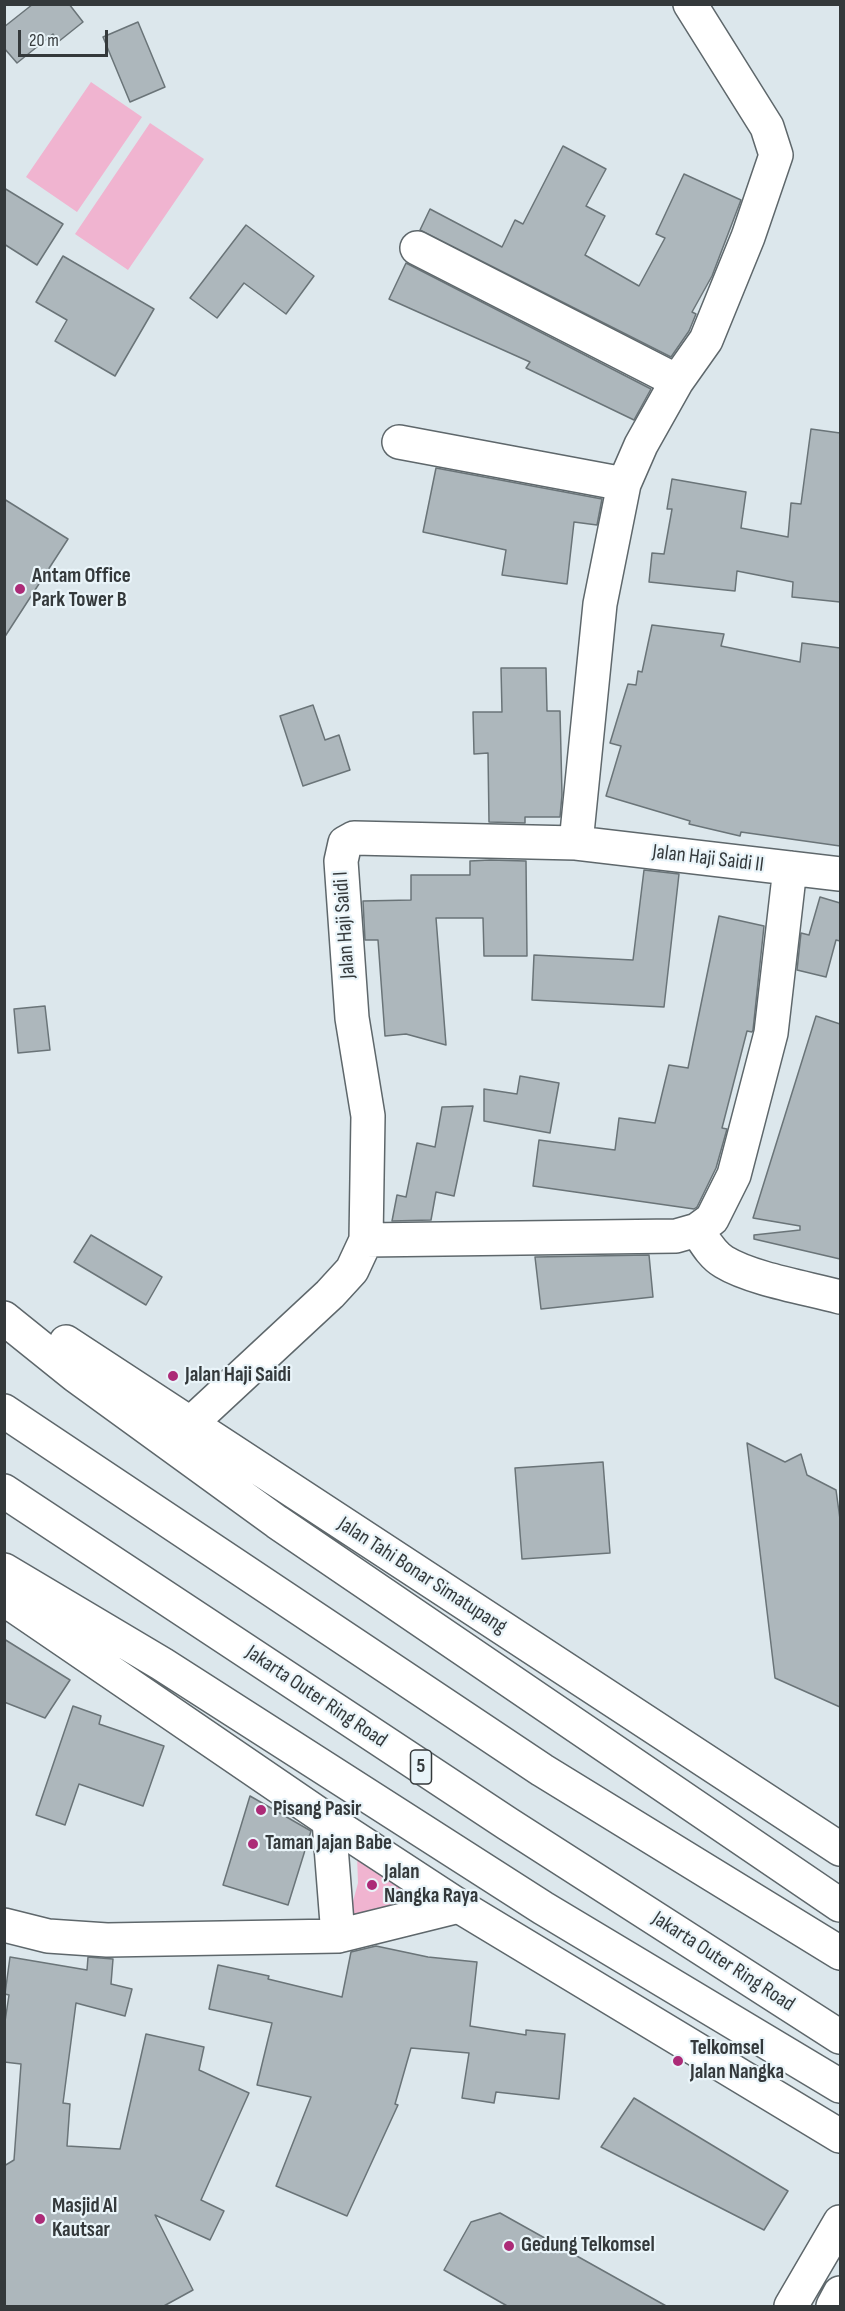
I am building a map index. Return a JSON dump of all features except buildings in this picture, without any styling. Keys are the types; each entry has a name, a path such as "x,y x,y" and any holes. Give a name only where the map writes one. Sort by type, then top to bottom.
{"main road":[{"path":"576,843 600,604 624,484 641,445 677,381 706,340 748,237 776,155 766,127 690,4"},
{"path":"417,248 677,381"},
{"path":"399,442 624,484"},
{"name":"Jalan Haji Saidi I","path":"366,1240 368,1116 352,1018 340,861 345,843 354,838 576,843"},
{"name":"Jalan Haji Saidi II","path":"576,843 840,874"},
{"path":"189,1425 330,1294 352,1270 366,1240 676,1236 697,1230 712,1219 734,1175 771,1033 790,868"},
{"path":"697,1230 711,1252 738,1269 840,1297"},
{"name":"Jalan Tahi Bonar Simatupang","path":"4,1301 189,1425 840,1849"},
{"path":"4,1318 76,1376 277,1522 840,1905"},
{"path":"4,1411 542,1770 840,1953"},
{"name":"Jakarta Outer Ring Road","path":"4,1491 508,1824 840,2037"},
{"path":"4,1570 162,1664 543,1908 840,2086"},
{"path":"4,1599 328,1821 459,1906 840,2136"},
{"path":"328,1821 338,1936"},
{"path":"4,1925 48,1936 108,1940 338,1936 459,1906"},
{"path":"791,2307 840,2222"},
{"path":"833,2307 840,2293"}],"shaded area":[{"path":"91,82 142,117 77,212 26,177"},
{"path":"150,123 204,159 128,270 75,234"},
{"path":"357,1855 444,1904 349,1916 358,1883"}],"place":[{"name":"Antam Office Park Tower B","path":"20,589"},
{"name":"Jalan Haji Saidi","path":"173,1376"},
{"name":"Pisang Pasir","path":"261,1810"},
{"name":"Taman Jajan Babe","path":"253,1844"},
{"name":"Jalan Nangka Raya","path":"372,1885"},
{"name":"Telkomsel Jalan Nangka","path":"678,2061"},
{"name":"Masjid Al Kautsar","path":"40,2219"},
{"name":"Gedung Telkomsel","path":"509,2246"}]}
